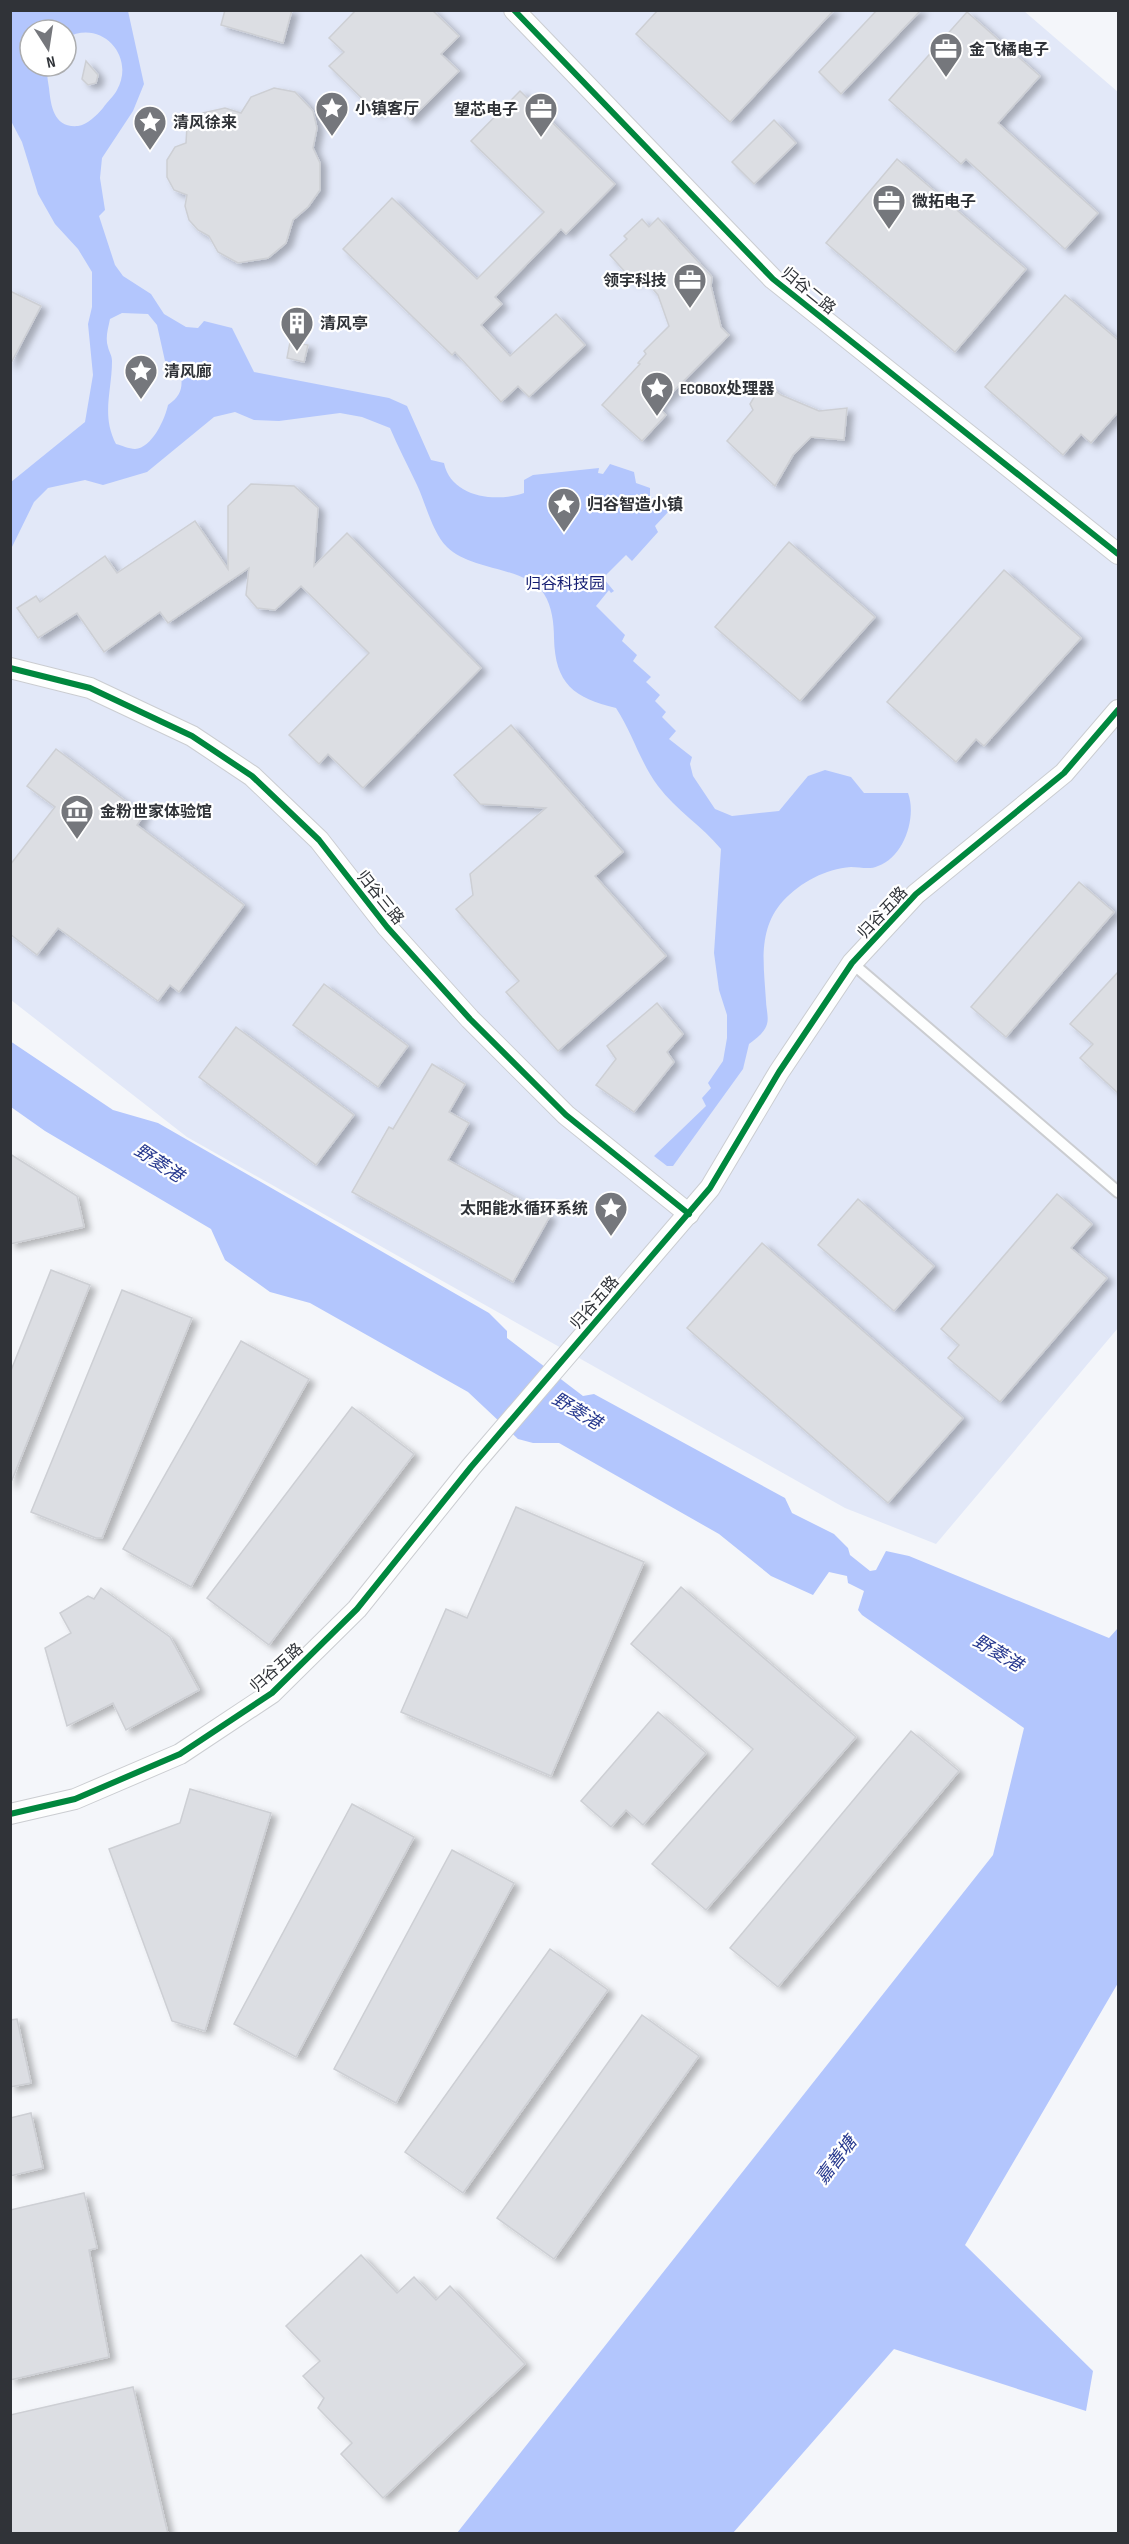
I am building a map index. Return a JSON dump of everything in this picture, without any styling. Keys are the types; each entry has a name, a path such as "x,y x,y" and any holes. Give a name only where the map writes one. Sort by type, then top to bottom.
{"street":[{"name":"归谷二路","path":"514,10 773,279 1119,554"},
{"name":"归谷三路","path":"10,668 90,688 192,736 252,776 319,840 394,935 470,1019 566,1115 689,1214"},
{"name":"归谷五路","path":"10,1814 75,1799 180,1754 272,1693 357,1609 602,1313 710,1188 779,1072 852,963 916,894 1065,773 1119,710"}],"lane":[{"path":"852,963 1119,1192"}],"green space":[{"name":"归谷科技园","path":"10,11 1024,11 1118,92 1118,1328 936,1544 845,1508 187,1137 11,1000"}],"water":[{"path":"11,10 128,11 144,84 133,111 102,158 100,178 105,210 99,216 115,265 123,276 151,294 164,314 186,327 198,328 204,321 232,328 254,372 389,398 407,406 431,460 444,463 455,483 465,490 488,497 513,496 524,493 524,480 533,475 599,468 598,473 603,474 610,464 634,472 636,483 650,488 650,497 659,499 660,505 669,511 655,526 658,532 632,561 626,555 603,578 614,591 611,593 609,590 596,606 625,635 622,641 637,655 633,661 651,677 646,682 660,695 655,701 666,712 662,717 676,731 669,739 692,757 690,764 693,776 715,809 732,816 779,811 808,776 825,770 851,777 864,793 908,793 911,813 909,824 906,835 895,854 887,861 872,868 841,868 814,878 783,901 775,912 769,924 764,949 768,1019 766,1027 749,1044 743,1069 673,1166 667,1166 654,1156 706,1106 702,1098 711,1088 708,1083 723,1061 727,1038 727,1015 719,990 714,953 721,849 658,786 616,708 578,694 563,678 555,654 554,627 549,604 536,585 512,573 458,555 442,541 433,526 417,485 390,428 362,417 340,413 279,421 254,420 235,412 214,417 147,472 103,485 85,480 48,488 34,502 11,549 11,482 85,422 93,375 88,324 92,307 92,272 78,249 55,224 38,194 22,142 11,121","holes":["122,313 148,314 157,325 165,361 180,369 182,380 181,389 177,397 168,405 157,432 147,444 135,449 116,444 109,423 108,403 112,357 107,344 107,333 110,319"]},
{"path":"10,1041 113,1110 158,1123 489,1313 507,1331 507,1338 583,1396 594,1394 785,1498 792,1513 834,1534 848,1548 850,1555 870,1571 876,1570 886,1551 909,1556 1109,1638 1118,1628 1118,1983 965,2245 1093,2371 1086,2411 894,2349 733,2533 457,2533 993,1855 1024,1728 862,1615 858,1610 864,1591 848,1583 847,1576 829,1572 813,1595 771,1576 719,1534 559,1443 533,1443 518,1439 468,1392 310,1303 270,1292 225,1260 211,1229 45,1131 11,1107"}],"building":[{"path":"225,10 292,10 283,43 221,25"},
{"path":"356,10 432,10 459,36 441,54 459,71 410,120 390,100 377,113 329,66 344,52 329,38"},
{"path":"658,10 834,10 730,122 636,34"},
{"path":"877,10 921,10 841,94 819,72"},
{"path":"967,12 1040,76 998,123 1098,213 1065,249 966,159 961,164 889,100"},
{"path":"86,61 98,75 96,83 88,85 82,79"},
{"path":"274,88 295,92 313,111 317,128 313,148 320,163 320,190 308,207 293,220 286,243 268,258 238,263 218,252 209,236 198,230 189,220 185,206 187,195 174,190 167,177 167,160 175,147 186,143 187,126 203,113 225,108 241,113 251,97"},
{"path":"520,91 615,184 566,234 561,229 495,297 502,304 481,325 510,356 556,314 585,345 529,397 518,386 501,402 455,352 452,355 343,249 392,198 477,279 544,212 471,141"},
{"path":"774,120 796,143 754,184 732,162"},
{"path":"897,159 1026,269 955,352 826,243"},
{"path":"658,218 712,277 711,286 721,327 729,335 658,407 666,415 642,441 602,405 640,364 638,363 646,354 644,351 669,326 658,295 641,275 634,282 610,255 627,239 624,236 642,219 649,227"},
{"path":"10,291 41,306 10,365"},
{"path":"1065,295 1119,341 1119,411 1091,443 1081,434 1063,455 985,387"},
{"name":"清风亭","path":"290,342 308,345 304,362 287,358"},
{"path":"763,382 781,395 819,411 847,408 844,440 811,437 793,455 775,486 727,441 753,410 750,404"},
{"path":"251,484 294,486 318,508 314,566 347,533 481,668 363,788 328,754 319,764 289,735 369,653 301,586 275,610 257,608 246,595 249,568 168,623 160,612 104,652 77,613 38,638 17,608 36,596 40,602 105,556 117,573 195,521 228,569 228,506"},
{"path":"789,542 875,617 800,701 715,627"},
{"path":"1004,570 1081,638 984,746 976,739 956,762 887,702"},
{"path":"511,725 623,852 595,876 666,956 558,1051 506,992 519,981 456,909 473,895 470,874 546,808 480,804 454,775"},
{"path":"56,749 144,815 137,825 244,905 179,992 170,985 158,1001 58,928 37,955 10,934 10,865 55,807 27,786"},
{"path":"1079,882 1114,912 1006,1037 971,1007"},
{"path":"1119,971 1119,1094 1080,1058 1093,1044 1070,1024"},
{"path":"324,984 408,1046 378,1087 293,1025"},
{"path":"657,1003 683,1034 667,1052 674,1062 634,1112 596,1085 616,1059 607,1046"},
{"path":"236,1027 354,1115 316,1165 199,1077"},
{"path":"432,1064 465,1084 449,1112 469,1123 448,1160 550,1216 513,1282 352,1192 389,1127 393,1129"},
{"path":"10,1154 77,1196 84,1227 10,1244"},
{"path":"1057,1194 1092,1224 1071,1248 1107,1278 1000,1402 948,1358 959,1345 941,1329"},
{"path":"858,1199 934,1266 894,1311 818,1245"},
{"path":"762,1243 963,1418 888,1503 687,1328"},
{"path":"51,1270 90,1285 10,1485 10,1373"},
{"path":"122,1290 192,1318 102,1538 96,1538 31,1512"},
{"path":"241,1341 309,1379 191,1587 123,1549"},
{"path":"352,1407 414,1454 269,1645 207,1598"},
{"path":"516,1507 644,1562 551,1776 401,1712 446,1609 467,1618"},
{"path":"681,1587 856,1737 706,1910 652,1864 753,1749 631,1644"},
{"path":"101,1588 170,1637 199,1690 126,1730 113,1703 67,1726 45,1648 71,1633 60,1613 88,1596 94,1599"},
{"path":"658,1712 706,1753 643,1825 626,1810 611,1827 581,1801"},
{"path":"911,1731 959,1771 778,1987 730,1948"},
{"path":"190,1789 271,1813 205,2031 172,2021 109,1849 180,1823"},
{"path":"352,1804 414,1837 296,2057 234,2024"},
{"path":"452,1850 514,1883 396,2103 334,2069"},
{"path":"550,1949 608,1990 463,2193 405,2152"},
{"path":"642,2015 699,2056 554,2259 497,2218"},
{"path":"17,2019 31,2083 10,2087 10,2020"},
{"path":"31,2113 43,2168 10,2176 10,2118"},
{"path":"84,2193 97,2248 89,2250 109,2357 10,2380 10,2210"},
{"path":"361,2255 397,2293 414,2277 436,2300 450,2286 525,2364 383,2498 341,2454 352,2443 318,2408 324,2398 303,2376 320,2361 286,2326"},
{"path":"133,2387 168,2534 10,2534 10,2415"}],"cycle path":[{"path":"514,10 773,279 1118,554"},
{"path":"10,668 90,688 192,736 252,776 319,840 387,927 470,1019 566,1115 689,1214"},
{"path":"10,1814 75,1799 180,1754 272,1693 357,1609 471,1467 710,1188 779,1072 852,963 916,894 1064,773 1118,710"}],"place":[{"name":"金飞橘电子","path":"946,78"},
{"name":"小镇客厅","path":"332,137"},
{"name":"望芯电子","path":"541,138"},
{"name":"清风徐来","path":"150,151"},
{"name":"微拓电子","path":"889,230"},
{"name":"领宇科技","path":"690,309"},
{"name":"清风亭","path":"297,352"},
{"name":"清风廊","path":"141,400"},
{"name":"ECOBOX处理器","path":"657,417"},
{"name":"归谷智造小镇","path":"564,533"},
{"name":"金粉世家体验馆","path":"77,840"},
{"name":"太阳能水循环系统","path":"611,1237"}],"water label":[{"name":"野菱港","path":"159,1163"},
{"name":"野菱港","path":"577,1411"},
{"name":"野菱港","path":"998,1653"},
{"name":"嘉善塘","path":"836,2160"}]}
